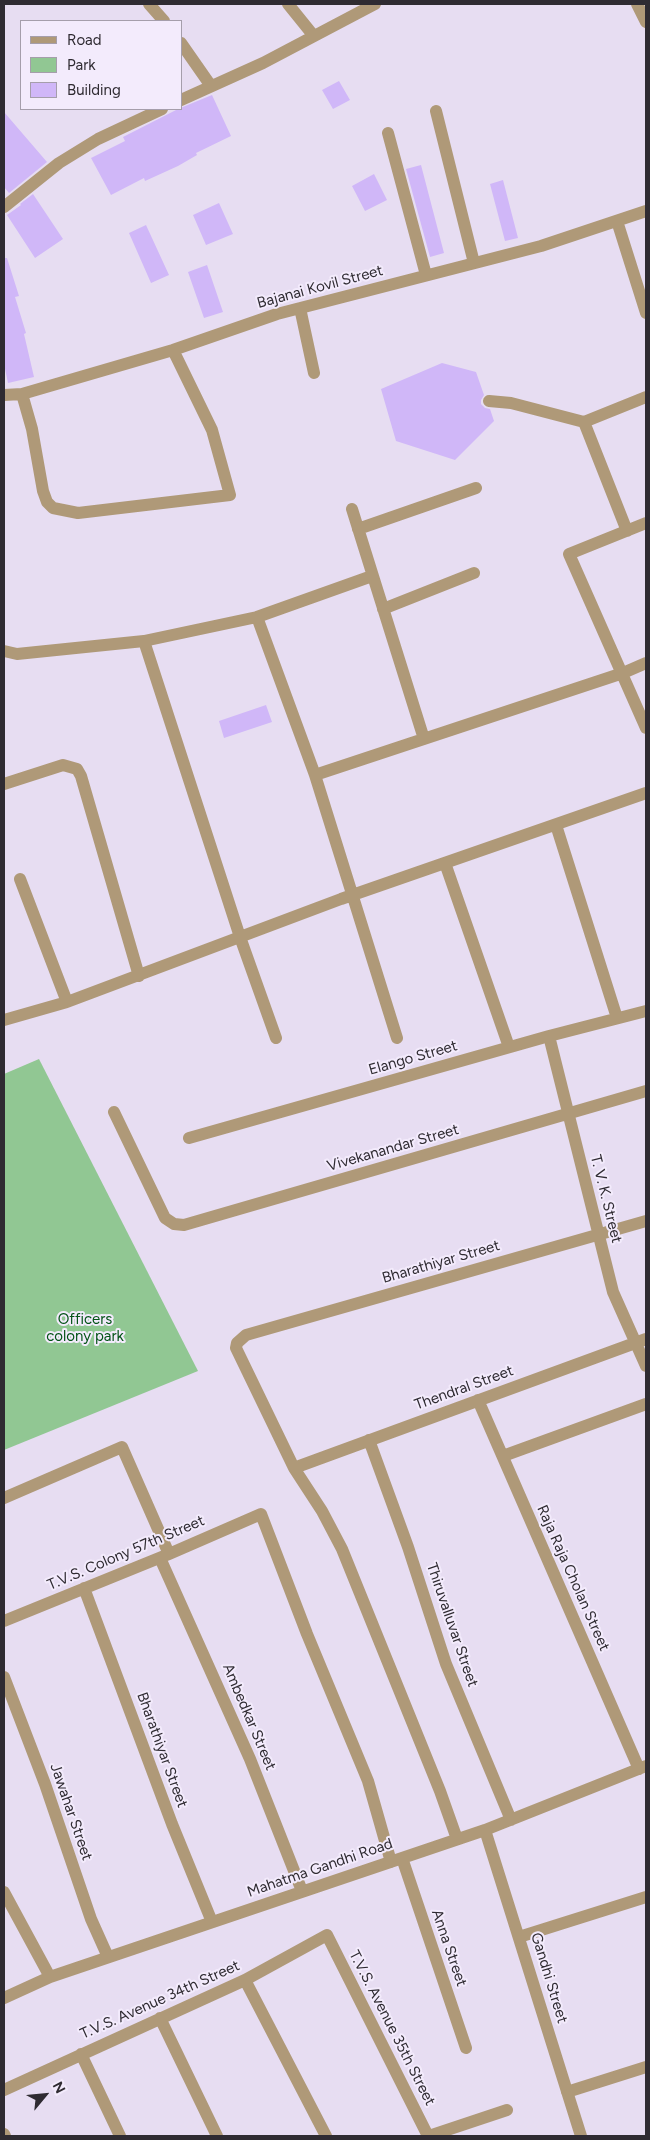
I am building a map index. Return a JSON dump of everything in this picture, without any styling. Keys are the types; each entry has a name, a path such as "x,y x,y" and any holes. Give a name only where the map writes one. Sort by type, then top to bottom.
{"street":[{"path":"149,4 163,20"},
{"path":"288,4 313,35"},
{"path":"182,100 263,63 374,4"},
{"path":"637,4 646,22"},
{"path":"182,44 211,86"},
{"path":"6,201 98,139 160,110"},
{"path":"436,111 474,263"},
{"path":"388,133 426,275"},
{"name":"Bajanai Kovil Street","path":"4,395 22,394 173,350 277,314 541,246 646,211"},
{"path":"616,221 646,313"},
{"path":"300,308 314,374"},
{"path":"22,394 32,429 43,491 47,502 53,508 78,513 230,495 212,430 173,350"},
{"path":"489,402 511,403 584,422 646,397"},
{"path":"584,422 627,531"},
{"path":"358,529 476,488"},
{"path":"352,509 382,610 424,739"},
{"path":"646,523 569,554 646,728"},
{"path":"382,610 474,572"},
{"path":"4,651 17,654 144,641 257,617 372,576"},
{"path":"257,617 315,775 397,1038"},
{"path":"144,641 240,938 276,1038"},
{"path":"315,775 623,673 646,663"},
{"path":"4,784 63,765 77,769 81,776 139,976"},
{"path":"4,1020 67,1002 352,895 646,793"},
{"path":"556,825 617,1018"},
{"path":"445,863 509,1047"},
{"path":"20,879 67,1002"},
{"name":"Elango Street","path":"189,1138 509,1047 646,1011"},
{"name":"T. V. K. Street","path":"549,1036 613,1292 641,1341 646,1366"},
{"name":"Vivekanandar Street","path":"114,1112 165,1218 174,1224 184,1224 646,1091"},
{"name":"Bharathiyar Street","path":"294,1468 236,1348 236,1343 246,1335 646,1222"},
{"name":"Thendral Street","path":"294,1468 641,1341"},
{"name":"Raja Raja Cholan Street","path":"478,1400 643,1768"},
{"path":"503,1456 646,1404"},
{"name":"Thiruvalluvar Street","path":"369,1440 408,1547 446,1664 511,1820"},
{"name":"Ambedkar Street","path":"4,1498 122,1447 164,1556 296,1871 302,1892"},
{"path":"294,1468 322,1511 342,1549 440,1791 457,1839"},
{"name":"T.V.S. Colony 57th Street","path":"4,1621 261,1514"},
{"name":"Anna Street","path":"261,1514 307,1634 368,1782 466,2048"},
{"name":"Bharathiyar Street","path":"84,1588 172,1824 212,1922"},
{"name":"Jawahar Street","path":"4,1677 45,1784 91,1918 108,1957"},
{"name":"Mahatma Gandhi Road","path":"4,1998 50,1977 485,1830 643,1768"},
{"name":"Gandhi Street","path":"485,1830 581,2136"},
{"path":"4,1892 50,1977"},
{"path":"519,1937 646,1897"},
{"name":"T.V.S. Avenue 34th Street","path":"4,2090 245,1980 327,1935"},
{"name":"T.V.S. Avenue 35th Street","path":"327,1935 429,2136"},
{"path":"245,1980 326,2136"},
{"path":"160,2018 216,2136"},
{"path":"81,2054 120,2136"},
{"path":"567,2092 646,2067"},
{"path":"429,2136 507,2110"}],"green space":[{"name":"Officers colony park","path":"39,1059 198,1371 4,1450 4,1074"}],"building":[{"path":"339,81 350,100 333,109 322,90"},
{"path":"212,95 231,136 196,153 197,155 178,166 145,181 144,178 111,195 91,158 125,141 123,137 176,110 182,110 182,107"},
{"path":"4,112 47,162 9,193 4,187"},
{"path":"421,165 444,253 430,257 406,169"},
{"path":"374,174 387,200 365,211 352,186"},
{"path":"503,180 518,238 505,241 490,184"},
{"path":"33,194 63,239 35,258 7,215"},
{"path":"219,203 233,234 206,245 193,215"},
{"path":"146,225 169,275 151,283 129,233"},
{"path":"4,258 7,258 19,296 15,297 26,333 24,334 34,377 8,383 4,364"},
{"path":"207,265 223,312 204,318 188,272"},
{"path":"442,363 476,372 484,395 481,404 485,408 490,409 494,421 455,460 396,441 381,389"},
{"path":"266,705 272,722 224,738 219,721"}]}
